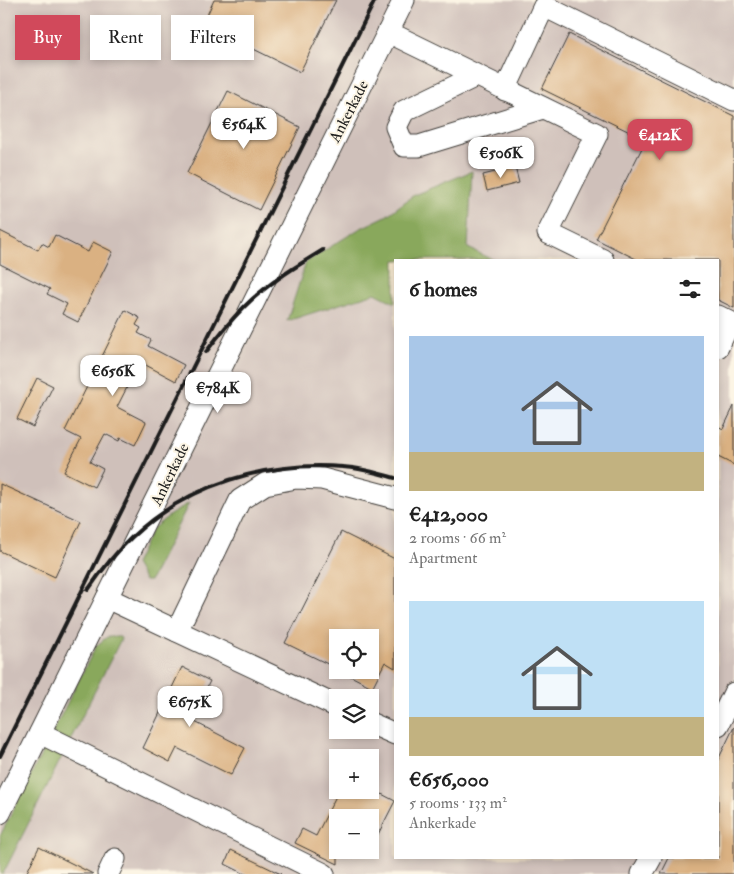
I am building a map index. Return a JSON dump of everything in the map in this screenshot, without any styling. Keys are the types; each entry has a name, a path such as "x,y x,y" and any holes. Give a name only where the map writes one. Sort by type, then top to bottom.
{"street":[{"name":"Ankerkade","path":"0,813 404,0"},
{"path":"505,90 544,6 734,100"},
{"path":"388,32 597,134 548,233 602,259"},
{"path":"476,76 404,111 396,127 404,146 419,146 543,108"},
{"path":"719,316 730,322 719,345"},
{"path":"177,631 240,500 265,484 296,478 322,479 394,498"},
{"path":"107,598 329,703"},
{"path":"719,723 734,693"},
{"path":"379,727 394,734"},
{"path":"40,733 324,874"},
{"path":"642,874 650,859"}],"shaded area":[{"path":"0,0 734,0 734,874 0,874"}],"green space":[{"path":"472,171 468,248 492,259 394,259 394,302 375,293 287,321 306,262 359,229 386,216 414,195"},
{"path":"189,503 150,581 145,581 135,564 152,529"},
{"path":"107,637 120,637 121,639 3,874 0,874 0,836 96,646"}],"building":[{"path":"214,0 336,0 300,72 254,49 254,15 207,15"},
{"path":"569,34 734,116 734,308 719,300 719,259 636,259 596,239 646,140 542,89"},
{"path":"228,91 300,127 259,210 187,173"},
{"path":"515,167 519,183 487,191 483,175"},
{"path":"0,231 38,250 42,243 49,247 55,235 88,252 93,242 113,252 78,322 62,314 67,304 47,294 50,289 0,264"},
{"path":"125,310 140,318 136,325 141,328 138,333 151,340 148,346 184,365 176,381 140,362 117,407 146,422 135,445 120,438 119,441 105,434 90,462 103,469 94,487 64,472 81,439 65,431"},
{"path":"37,378 53,386 33,427 17,419"},
{"path":"734,406 734,465 719,458 719,427 723,429"},
{"path":"0,484 81,521 55,577 0,551"},
{"path":"341,532 394,558 394,667 385,662 379,674 379,629 329,629 329,665 285,643"},
{"path":"182,667 210,681 191,720 245,748 231,775 177,748 170,762 143,748"},
{"path":"356,679 376,679 372,689 370,686"},
{"path":"734,727 734,874 661,874 668,859 719,859 719,758"},
{"path":"379,793 394,800 379,832 379,809 330,809 334,799 379,799"},
{"path":"329,810 329,859 338,859 338,864 295,843 302,829 316,836"},
{"path":"39,847 93,874 26,874"},
{"path":"231,850 281,874 245,874 225,864"}],"railway":[{"path":"0,756 375,0"},
{"path":"206,352 239,312 262,291 323,250"},
{"path":"88,590 120,549 154,519 178,503 203,490 230,480 285,468 314,466 356,468 394,478"}]}
